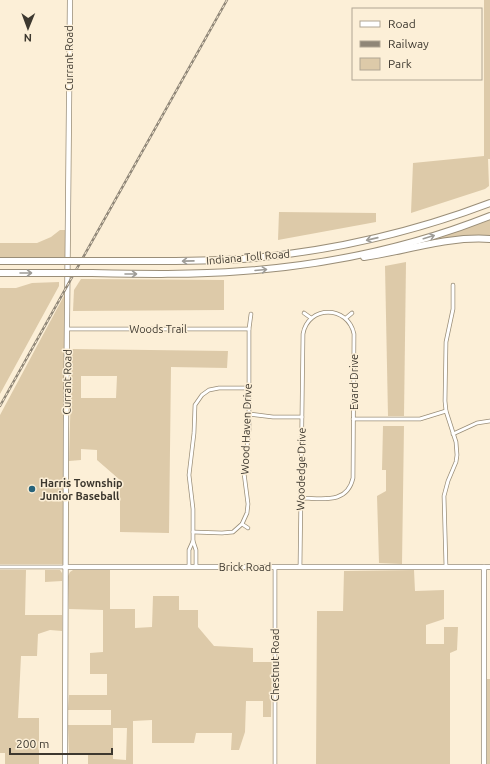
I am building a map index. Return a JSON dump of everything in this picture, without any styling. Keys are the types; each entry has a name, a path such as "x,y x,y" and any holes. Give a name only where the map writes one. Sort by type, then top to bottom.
{"highway":[{"name":"Indiana Toll Road","path":"0,261 204,261 291,254 397,233 490,203"},
{"name":"Indiana Toll Road","path":"0,273 92,274 220,272 270,269 309,264 373,252 409,243 490,216"},
{"path":"309,264 336,262 383,254 443,241 490,239"}],"street":[{"name":"Currant Road","path":"65,764 65,567 70,0"},
{"path":"446,567 444,496 457,455 457,446 446,411 446,342 453,309 453,285"},
{"path":"304,313 311,318 318,314 328,312 339,314 346,318 352,312"},
{"name":"Wood Haven Drive","path":"242,524 246,518 248,508 244,473 249,430 249,329 251,314"},
{"name":"Woodedge Drive","path":"300,567 302,334 306,324 311,318"},
{"name":"Evard Drive","path":"301,498 335,498 343,495 349,488 353,478 354,334 351,324 346,318"},
{"name":"Woods Trail","path":"68,329 249,329"},
{"path":"196,567 196,550 193,541 193,509 189,475 194,433 195,405 202,395 209,390 219,388 248,388"},
{"path":"353,419 420,419 446,411"},
{"path":"249,414 273,417 302,417"},
{"path":"453,434 477,422 490,421"},
{"path":"193,532 229,533 242,524 248,528"},
{"path":"189,567 189,550 193,541"},
{"name":"Brick Road","path":"0,567 490,567"},
{"name":"Chestnut Road","path":"275,567 275,764"},
{"path":"484,567 484,764"}],"green space":[{"path":"484,0 490,0 489,186 485,189 411,213 413,163 484,156"},
{"path":"279,212 376,213 376,222 278,240"},
{"path":"490,220 490,238 425,242"},
{"path":"60,230 65,230 65,257 0,257 0,243 37,243 51,237"},
{"path":"406,262 404,416 388,416 385,266"},
{"path":"81,279 224,280 224,310 73,311 74,290"},
{"path":"59,282 59,286 0,394 0,288 16,288 32,283"},
{"name":"Harris Township Junior Baseball","path":"66,292 63,564 0,564 0,415"},
{"path":"72,349 228,351 227,368 171,367 169,533 120,532 120,480 97,460 97,450 81,449 81,460 69,461","holes":["81,376 117,376 116,398 81,398"]},
{"path":"383,426 404,426 402,564 379,563 377,496 386,491 386,470 382,470"},
{"path":"0,570 26,570 25,615 62,615 62,631 50,630 38,634 37,656 21,656 18,718 39,718 39,764 5,764 5,753 0,753"},
{"path":"45,570 60,570 62,573 62,581 45,582"},
{"path":"73,570 110,570 110,609 135,609 135,628 152,627 153,596 179,596 179,610 198,610 198,627 214,646 253,648 253,662 272,662 271,717 263,717 263,701 246,701 245,732 239,750 231,750 232,733 196,733 194,743 152,743 152,720 133,721 133,764 88,764 88,753 69,753 68,725 111,725 111,710 68,710 69,695 107,695 107,674 90,674 90,653 103,652 103,610 69,609 68,576","holes":["113,728 127,728 126,760 113,759"]},
{"path":"414,570 415,591 444,590 444,619 426,625 426,644 444,644 444,627 458,627 457,650 450,653 450,764 316,764 317,611 343,611 344,571"},
{"path":"486,679 490,679 490,764 486,764"}],"railway":[{"path":"0,406 227,0"}],"place":[{"name":"Harris Township Junior Baseball","path":"32,489"}]}
